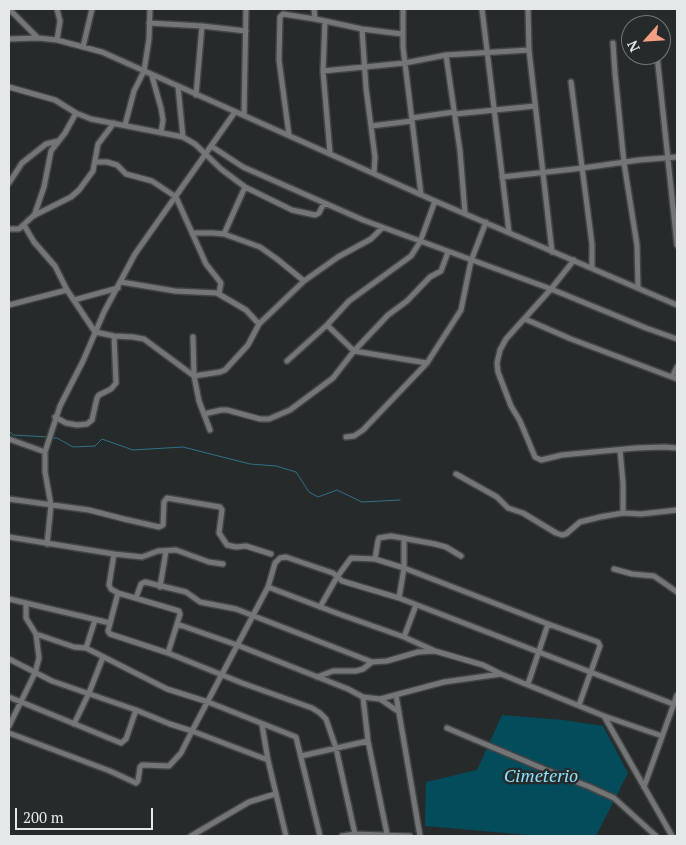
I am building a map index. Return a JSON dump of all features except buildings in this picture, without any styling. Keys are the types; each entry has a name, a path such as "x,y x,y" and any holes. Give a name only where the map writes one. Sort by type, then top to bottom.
{"street":[{"path":"57,9 60,21 57,40"},
{"path":"83,46 92,9"},
{"path":"125,125 134,91 144,71 149,39 150,9"},
{"path":"244,115 246,9"},
{"path":"314,9 315,18"},
{"path":"403,9 402,34 421,194"},
{"path":"482,9 509,232"},
{"path":"528,9 529,50 552,252"},
{"path":"9,10 38,38"},
{"path":"289,135 279,66 280,17 283,14 315,18 362,30 402,34"},
{"path":"325,21 323,71 330,153"},
{"path":"149,23 246,31"},
{"path":"196,95 202,26"},
{"path":"362,30 364,67 375,158 374,173"},
{"path":"9,39 38,38 57,40 102,52 435,201 677,305"},
{"path":"613,43 624,163 637,245 638,288"},
{"path":"323,71 405,63 446,55 529,50"},
{"path":"446,55 464,181 465,213"},
{"path":"659,65 677,245"},
{"path":"152,76 161,108 163,120 162,133"},
{"path":"571,82 592,244 592,268"},
{"path":"9,87 55,100 76,113 91,119 183,137 195,144 221,169 245,187 278,204 311,215 318,213 324,203"},
{"path":"178,87 183,137"},
{"path":"371,126 455,113 535,106"},
{"path":"47,544 51,505 45,472 45,452 55,417 95,332 135,254 235,112"},
{"path":"34,216 44,188 49,157 76,113"},
{"path":"9,229 19,229 34,216 76,193 93,171 98,144 114,123"},
{"path":"9,182 12,172 22,163 46,144 58,141"},
{"path":"211,146 243,167 382,228 552,289 646,328 677,338"},
{"path":"502,177 677,157"},
{"path":"96,162 107,162 117,165 126,174 152,182 176,197 206,264 221,283 219,293"},
{"path":"224,234 245,187"},
{"path":"287,361 327,325 349,301 411,256 420,242 435,201"},
{"path":"346,437 354,436 363,430 427,363 461,310 472,261 486,222"},
{"path":"24,226 34,242 55,266 67,290 95,332 144,340 194,376 213,374 225,370 248,345 259,324 304,282 338,257 371,239 382,228"},
{"path":"192,233 224,234 267,251 304,282"},
{"path":"204,414 227,410 260,419 269,419 283,415 333,378 354,351 388,315 407,301 425,281 441,271 448,252"},
{"path":"574,260 552,289 503,342 500,350 497,367 514,413 520,421 535,457 541,460 562,455 664,447 677,448"},
{"path":"121,282 175,291 219,293 248,312 259,324"},
{"path":"74,300 118,288"},
{"path":"9,305 67,290"},
{"path":"525,319 571,339 675,378 677,367"},
{"path":"327,325 354,351 427,363"},
{"path":"55,417 66,423 77,425 87,424 92,420 98,397 111,389 116,383 114,336"},
{"path":"193,336 194,376 210,430"},
{"path":"9,439 45,452"},
{"path":"620,450 623,513"},
{"path":"456,474 497,497 508,508 523,513 556,533 566,534 580,522 623,513 641,514 677,510"},
{"path":"9,500 89,510 159,527 163,525 164,502 167,498 220,507 222,510 219,533 227,545 236,547 246,546 271,554"},
{"path":"375,559 380,538 391,536 446,547 461,556"},
{"path":"9,537 142,557 152,552 179,550 209,562 223,564"},
{"path":"400,598 404,568 404,538"},
{"path":"160,587 166,551"},
{"path":"114,554 109,585 111,589 118,593 179,611 178,624 168,653"},
{"path":"9,733 110,771 136,783 142,765 169,766 181,753 223,674 236,645 268,587 275,563 280,558 286,557 333,574 342,580 400,598 673,704"},
{"path":"320,606 351,558 375,559 404,568 598,642 600,646 592,673 579,705"},
{"path":"614,569 632,574 654,576 677,592"},
{"path":"136,598 142,583 186,592 200,602 236,609 372,662 387,661 418,652 435,651"},
{"path":"268,587 404,637 435,651 483,665 500,674 604,716 662,736"},
{"path":"118,593 108,631 110,634 168,653 242,683 312,708 326,719 336,748 353,835"},
{"path":"9,599 110,624"},
{"path":"9,726 35,673 39,658 36,634 26,618 26,604"},
{"path":"404,637 416,605"},
{"path":"86,648 94,620"},
{"path":"178,624 363,696 380,699 444,682 500,674"},
{"path":"528,684 548,624"},
{"path":"36,634 74,647 86,648 167,688 208,702 262,725 294,735 298,740 320,836"},
{"path":"74,724 89,693 103,656"},
{"path":"9,659 35,673 268,760"},
{"path":"317,677 333,671 356,671 363,669 372,662"},
{"path":"396,695 420,836"},
{"path":"644,787 677,695"},
{"path":"363,696 368,741 387,834"},
{"path":"9,697 121,743 126,739 136,710"},
{"path":"380,699 399,713"},
{"path":"604,716 672,836"},
{"path":"262,725 275,794 286,836"},
{"path":"447,728 544,769 590,786 614,798 656,836"},
{"path":"301,756 368,741"},
{"path":"191,836 249,802 275,794"},
{"path":"342,836 387,834 410,836"}],"green space":[{"name":"Cimeterio","path":"502,715 563,720 603,726 628,773 596,836 540,836 425,826 426,782 477,770"}],"waterway":[{"path":"9,431 13,435 48,437"},
{"path":"52,438 57,438 73,447 95,446 102,439 133,450 183,447 250,464 276,466 296,472 309,492 318,497 337,490 362,502 400,500"}]}
